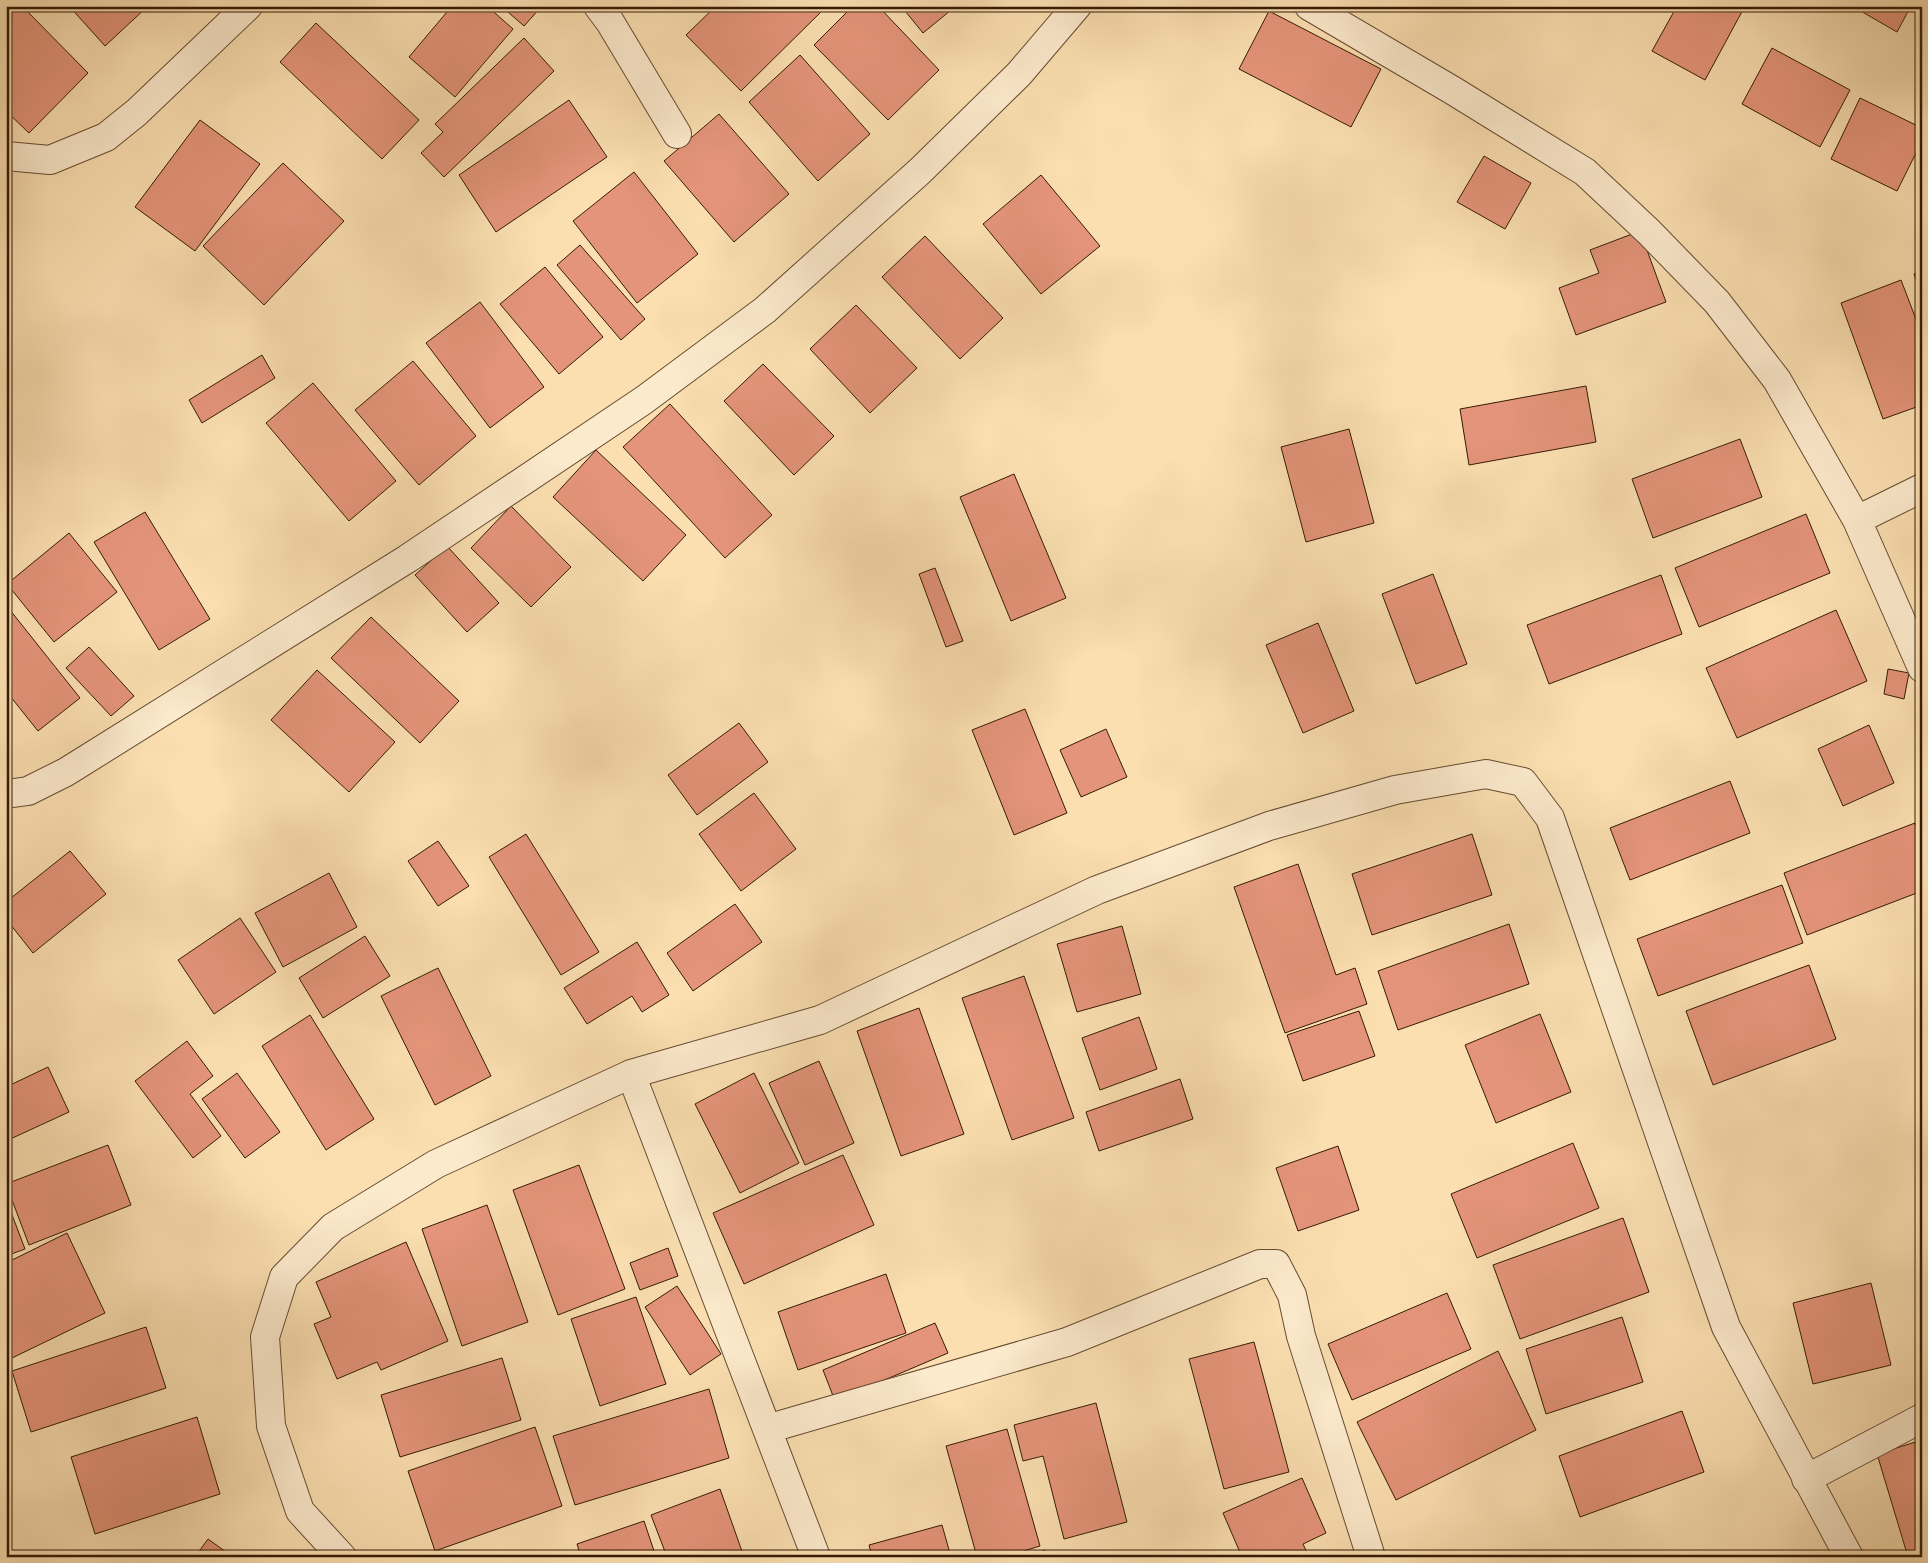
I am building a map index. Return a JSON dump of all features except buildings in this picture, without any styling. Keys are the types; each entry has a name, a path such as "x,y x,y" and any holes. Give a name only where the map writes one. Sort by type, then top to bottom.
{"street":[{"path":"6,156 50,160 106,137 137,112 248,6"},
{"path":"598,6 610,22 678,134"},
{"path":"6,794 28,791 66,772 407,559 644,400 766,310 920,171 1019,74 1077,6"},
{"path":"1309,6 1452,90 1585,172 1649,232 1716,302 1777,380 1857,520 1922,668"},
{"path":"1857,520 1922,488"},
{"path":"342,1557 300,1510 271,1426 266,1337 284,1277 333,1227 436,1164 631,1074 820,1020 1097,890 1269,826 1404,788 1486,774 1523,782 1550,818 1726,1327 1849,1557"},
{"path":"631,1074 816,1557"},
{"path":"767,1429 1067,1342 1260,1264 1276,1264 1292,1295 1301,1336 1371,1557"},
{"path":"1806,1479 1922,1418"}]}
